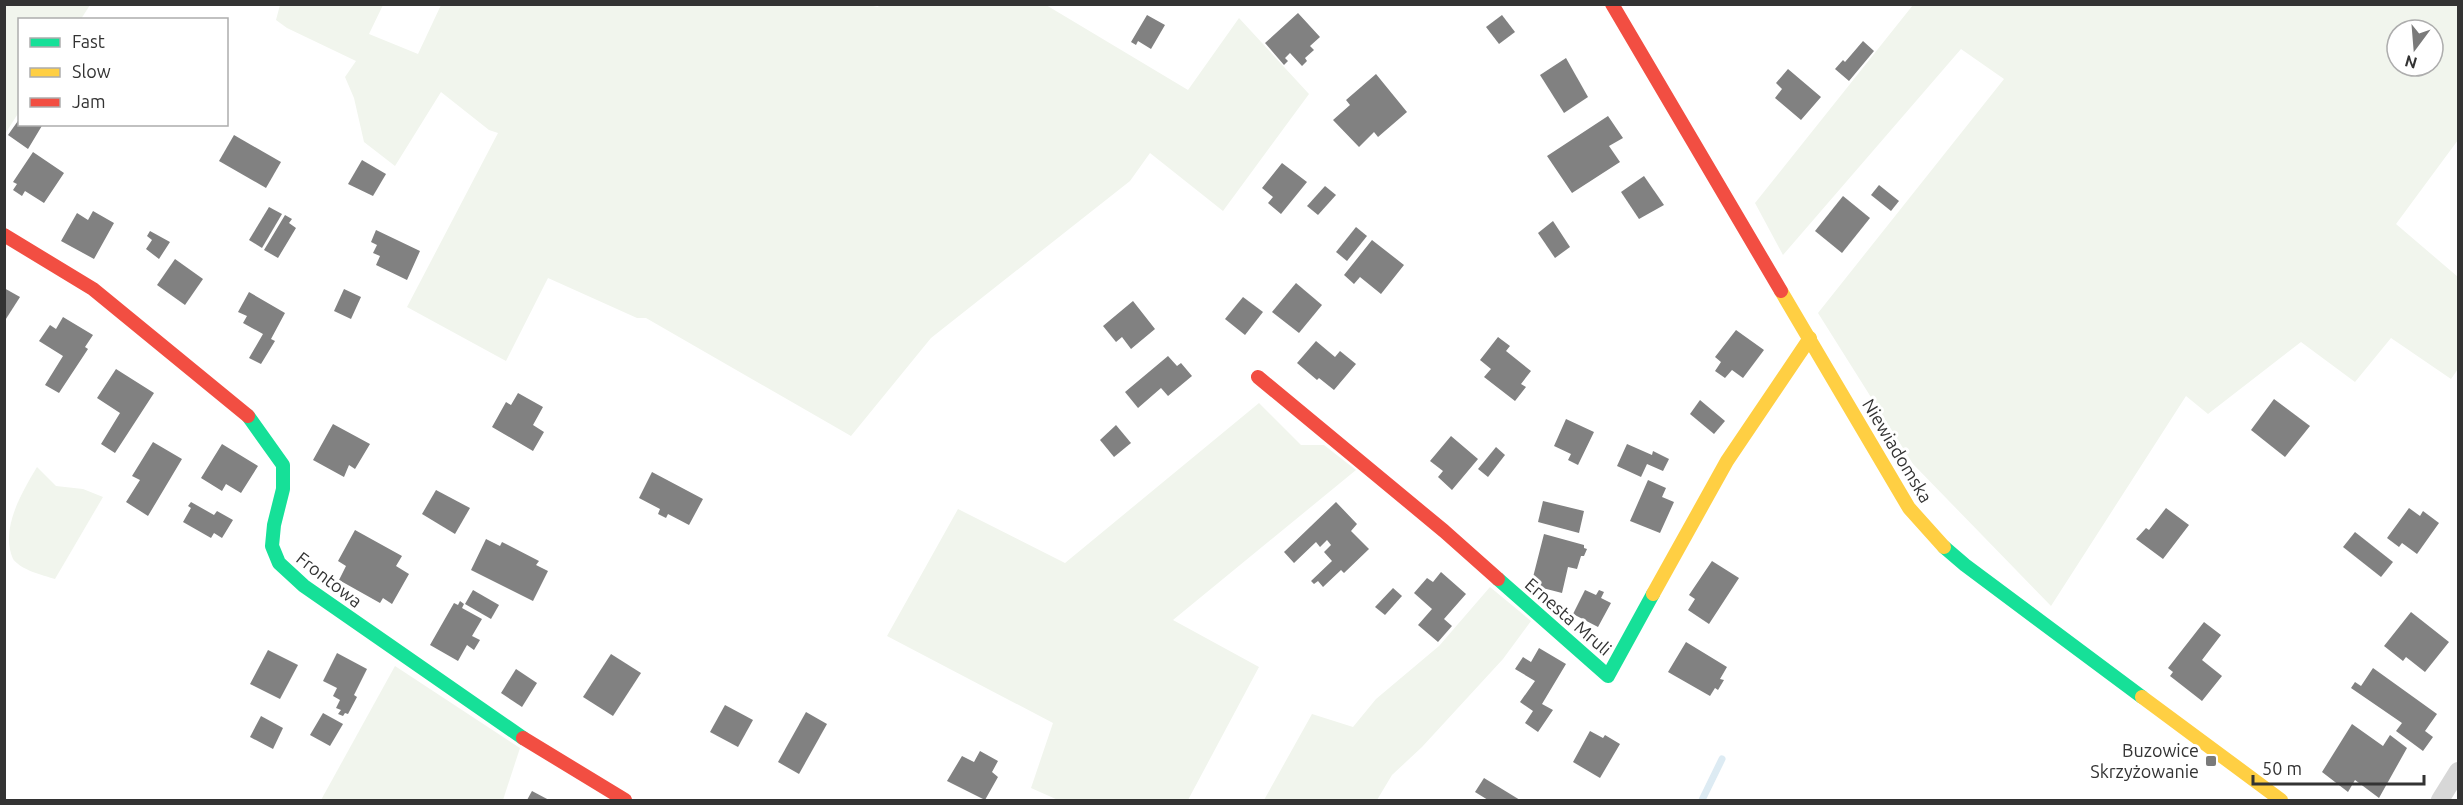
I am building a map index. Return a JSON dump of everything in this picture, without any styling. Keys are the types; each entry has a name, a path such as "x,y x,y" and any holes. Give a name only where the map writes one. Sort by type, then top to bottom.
{"street":[{"name":"Niewiadomska","path":"1612,4 1909,508 1935,540 1965,565 2281,801"},
{"name":"Frontowa","path":"4,235 93,289 252,419 283,465 283,489 274,525 272,546 279,563 304,586 536,747 625,801"},
{"name":"Ernesta Mruli","path":"1258,377 1444,531 1608,676 1727,461 1810,339"},
{"path":"2440,801 2458,771"}],"shaded area":[{"path":"5,4 90,5 82,18 18,18 18,114 5,134"},
{"path":"880,4 1046,5 1188,90 1239,18 1309,94 1223,211 1150,153 1130,181 931,338 851,436 646,318 637,318 548,278 506,361 407,307 498,133 489,130 441,92 395,166 364,142 354,98 345,77 356,61 287,28 276,20 280,5 383,5 369,34 418,54 441,5 868,5 878,7"},
{"path":"1913,5 2458,5 2458,140 2396,224 2458,277 2458,369 2451,379 2391,338 2355,382 2301,342 2208,414 2186,396 2051,606 1913,464 1818,313 2004,79 1961,49 1783,255 1755,203"},
{"path":"1259,403 1301,445 1324,445 1356,470 1173,620 1259,667 1188,800 1058,800 1031,788 1053,723 887,636 958,509 1065,563"},
{"path":"37,467 56,486 83,489 103,497 55,579 21,566 13,559 10,548 9,536 14,512"},
{"path":"1490,587 1531,621 1503,659 1422,747 1392,775 1377,800 1264,800 1312,714 1353,727 1376,699 1439,646"},
{"path":"395,666 520,748 503,800 321,800"}],"building":[{"path":"1298,13 1320,37 1310,46 1314,50 1305,58 1307,61 1302,66 1290,53 1285,58 1288,61 1284,65 1265,43"},
{"path":"1147,15 1165,25 1151,49 1138,41 1136,45 1131,42"},
{"path":"1502,15 1515,32 1499,44 1486,27"},
{"path":"1863,41 1874,51 1849,81 1835,69 1843,60 1845,62"},
{"path":"1566,58 1588,97 1564,113 1540,75"},
{"path":"1788,69 1821,97 1801,120 1775,98 1782,89 1776,83"},
{"path":"1376,74 1407,112 1378,137 1374,132 1359,147 1333,120 1350,105 1346,100"},
{"path":"1608,116 1623,138 1609,146 1620,162 1572,193 1547,156"},
{"path":"18,121 18,126 42,126 28,149 8,135"},
{"path":"234,135 281,162 266,188 219,161"},
{"path":"33,152 64,173 44,203 25,191 22,196 13,190 17,184 13,182"},
{"path":"362,160 386,174 373,196 348,184"},
{"path":"1282,163 1307,182 1281,214 1268,203 1273,197 1262,188"},
{"path":"1644,176 1664,205 1639,219 1621,192"},
{"path":"1879,185 1899,201 1891,211 1871,195"},
{"path":"1325,186 1336,195 1318,215 1307,206"},
{"path":"1843,196 1870,218 1842,253 1815,231"},
{"path":"269,207 282,214 262,248 249,240"},
{"path":"93,211 114,223 94,259 61,241 77,213 88,220"},
{"path":"285,215 292,219 289,223 296,228 278,258 264,250"},
{"path":"1553,221 1570,247 1555,258 1538,233"},
{"path":"1356,227 1367,236 1347,261 1336,252"},
{"path":"376,230 420,251 407,280 376,265 380,256 373,253 377,245 371,242"},
{"path":"150,231 170,242 159,259 146,249 152,240 147,236"},
{"path":"1372,240 1404,265 1381,294 1360,277 1354,284 1344,275"},
{"path":"175,259 203,279 185,305 157,285"},
{"path":"1296,283 1322,305 1299,333 1272,312"},
{"path":"4,288 20,297 4,322"},
{"path":"344,289 361,297 351,319 334,311"},
{"path":"249,292 285,313 271,339 275,341 261,364 249,358 263,334 243,323 247,316 238,312"},
{"path":"1243,297 1263,312 1245,335 1225,319"},
{"path":"1133,301 1155,329 1131,349 1122,337 1116,342 1103,326"},
{"path":"63,317 93,335 85,347 88,349 59,393 45,385 63,356 39,341 50,325 56,329"},
{"path":"1736,330 1764,350 1743,378 1732,370 1725,378 1715,371 1721,362 1715,357"},
{"path":"1498,337 1510,346 1506,351 1531,371 1521,384 1526,387 1515,401 1484,377 1491,369 1480,360"},
{"path":"1316,341 1335,357 1340,351 1356,364 1334,390 1319,378 1317,380 1297,363"},
{"path":"1168,356 1177,366 1181,363 1192,376 1168,396 1161,388 1138,408 1125,392"},
{"path":"116,369 154,393 115,453 101,444 120,413 97,398"},
{"path":"518,393 543,407 533,425 544,432 533,451 492,427 506,402 511,405"},
{"path":"2274,399 2310,426 2285,457 2251,430"},
{"path":"1700,400 1725,421 1714,434 1690,414"},
{"path":"1566,419 1594,432 1578,465 1568,460 1571,454 1554,446"},
{"path":"333,424 370,444 355,469 349,465 344,477 313,460"},
{"path":"1116,425 1131,443 1114,457 1100,440"},
{"path":"1451,436 1478,459 1452,490 1438,477 1443,471 1430,461"},
{"path":"153,442 182,459 148,516 126,502 140,480 132,476"},
{"path":"222,444 258,466 241,493 226,484 222,491 201,478"},
{"path":"1627,444 1652,455 1653,451 1669,459 1663,471 1647,464 1641,477 1617,466"},
{"path":"1496,447 1505,455 1488,477 1478,469"},
{"path":"652,472 703,499 689,525 668,514 666,518 658,514 660,509 639,498"},
{"path":"1648,480 1666,488 1662,497 1674,502 1660,533 1630,521"},
{"path":"436,490 470,508 455,534 422,514"},
{"path":"1543,501 1584,511 1579,533 1538,522"},
{"path":"191,502 214,515 217,511 233,520 222,538 214,533 211,538 183,522 191,508 188,506"},
{"path":"1336,502 1357,524 1351,531 1369,549 1344,573 1341,570 1323,587 1318,581 1314,584 1311,581 1332,561 1324,552 1331,545 1327,540 1320,547 1316,542 1294,563 1284,552"},
{"path":"2166,508 2189,525 2163,559 2136,539 2146,528 2149,530"},
{"path":"2409,508 2420,516 2423,511 2439,523 2417,554 2402,543 2399,547 2387,538"},
{"path":"355,530 402,556 396,566 409,574 392,604 383,598 380,603 339,580 346,566 338,561"},
{"path":"2355,532 2393,562 2381,577 2343,547"},
{"path":"1544,534 1584,545 1587,549 1584,556 1581,556 1577,569 1568,567 1562,593 1531,585"},
{"path":"486,539 500,546 502,542 539,561 536,565 548,571 533,601 471,570"},
{"path":"1712,561 1739,578 1709,624 1688,610 1695,599 1689,595"},
{"path":"1441,572 1466,594 1444,619 1452,626 1438,642 1418,625 1432,609 1414,593 1427,578 1433,582"},
{"path":"1393,588 1402,596 1385,615 1375,607"},
{"path":"473,590 499,605 491,619 465,604"},
{"path":"1585,590 1596,595 1599,590 1604,592 1601,598 1611,603 1598,627 1573,614"},
{"path":"460,601 464,604 462,608 482,619 472,636 480,640 474,650 467,645 458,661 430,645 454,603 458,605"},
{"path":"2411,612 2449,642 2425,672 2406,657 2403,661 2384,646"},
{"path":"2204,622 2221,635 2202,660 2222,676 2202,701 2170,676 2173,672 2168,668"},
{"path":"1686,642 1727,667 1720,679 1724,680 1718,690 1715,688 1710,696 1668,672"},
{"path":"1539,648 1566,664 1542,704 1553,710 1538,732 1525,723 1533,711 1520,702 1535,681 1515,669 1523,657 1531,662"},
{"path":"268,650 298,665 280,699 250,684"},
{"path":"337,653 367,669 354,695 357,697 348,714 345,713 343,716 338,714 341,710 336,708 340,700 333,696 337,688 323,681"},
{"path":"611,654 641,673 613,716 583,697"},
{"path":"2373,668 2437,714 2425,731 2433,737 2423,751 2396,731 2402,723 2351,688 2355,682 2361,686"},
{"path":"516,669 537,683 522,707 501,693"},
{"path":"725,705 753,720 738,747 710,732"},
{"path":"806,712 827,724 799,774 778,762"},
{"path":"323,713 343,724 330,746 310,735"},
{"path":"261,716 283,728 273,749 250,737"},
{"path":"2352,724 2383,746 2390,735 2407,748 2379,798 2355,780 2348,792 2322,772"},
{"path":"1590,731 1603,738 1605,735 1620,744 1600,778 1573,762"},
{"path":"980,751 998,761 992,772 998,777 985,800 947,781 962,756 974,762"},
{"path":"1484,778 1520,800 1488,800 1475,792"},
{"path":"532,791 549,800 527,800"}],"waterway":[{"path":"1702,800 1722,759"}],"traffic: fast":[{"path":"248,416 283,465 283,489 274,525 272,546 279,563 304,586 523,738"},
{"path":"1944,547 2142,697"},
{"path":"1498,579 1608,676 1653,594"}],"traffic: slow":[{"path":"1781,291 1909,508 1944,547"},
{"path":"1653,594 1727,461 1810,338"},
{"path":"2142,697 2281,800"}],"traffic: jam":[{"path":"1612,4 1781,291"},
{"path":"4,235 93,289 248,416"},
{"path":"1258,377 1444,531 1498,579"},
{"path":"523,738 625,800"}],"place":[{"name":"Buzowice Skrzyżowanie","path":"2211,761"}]}
